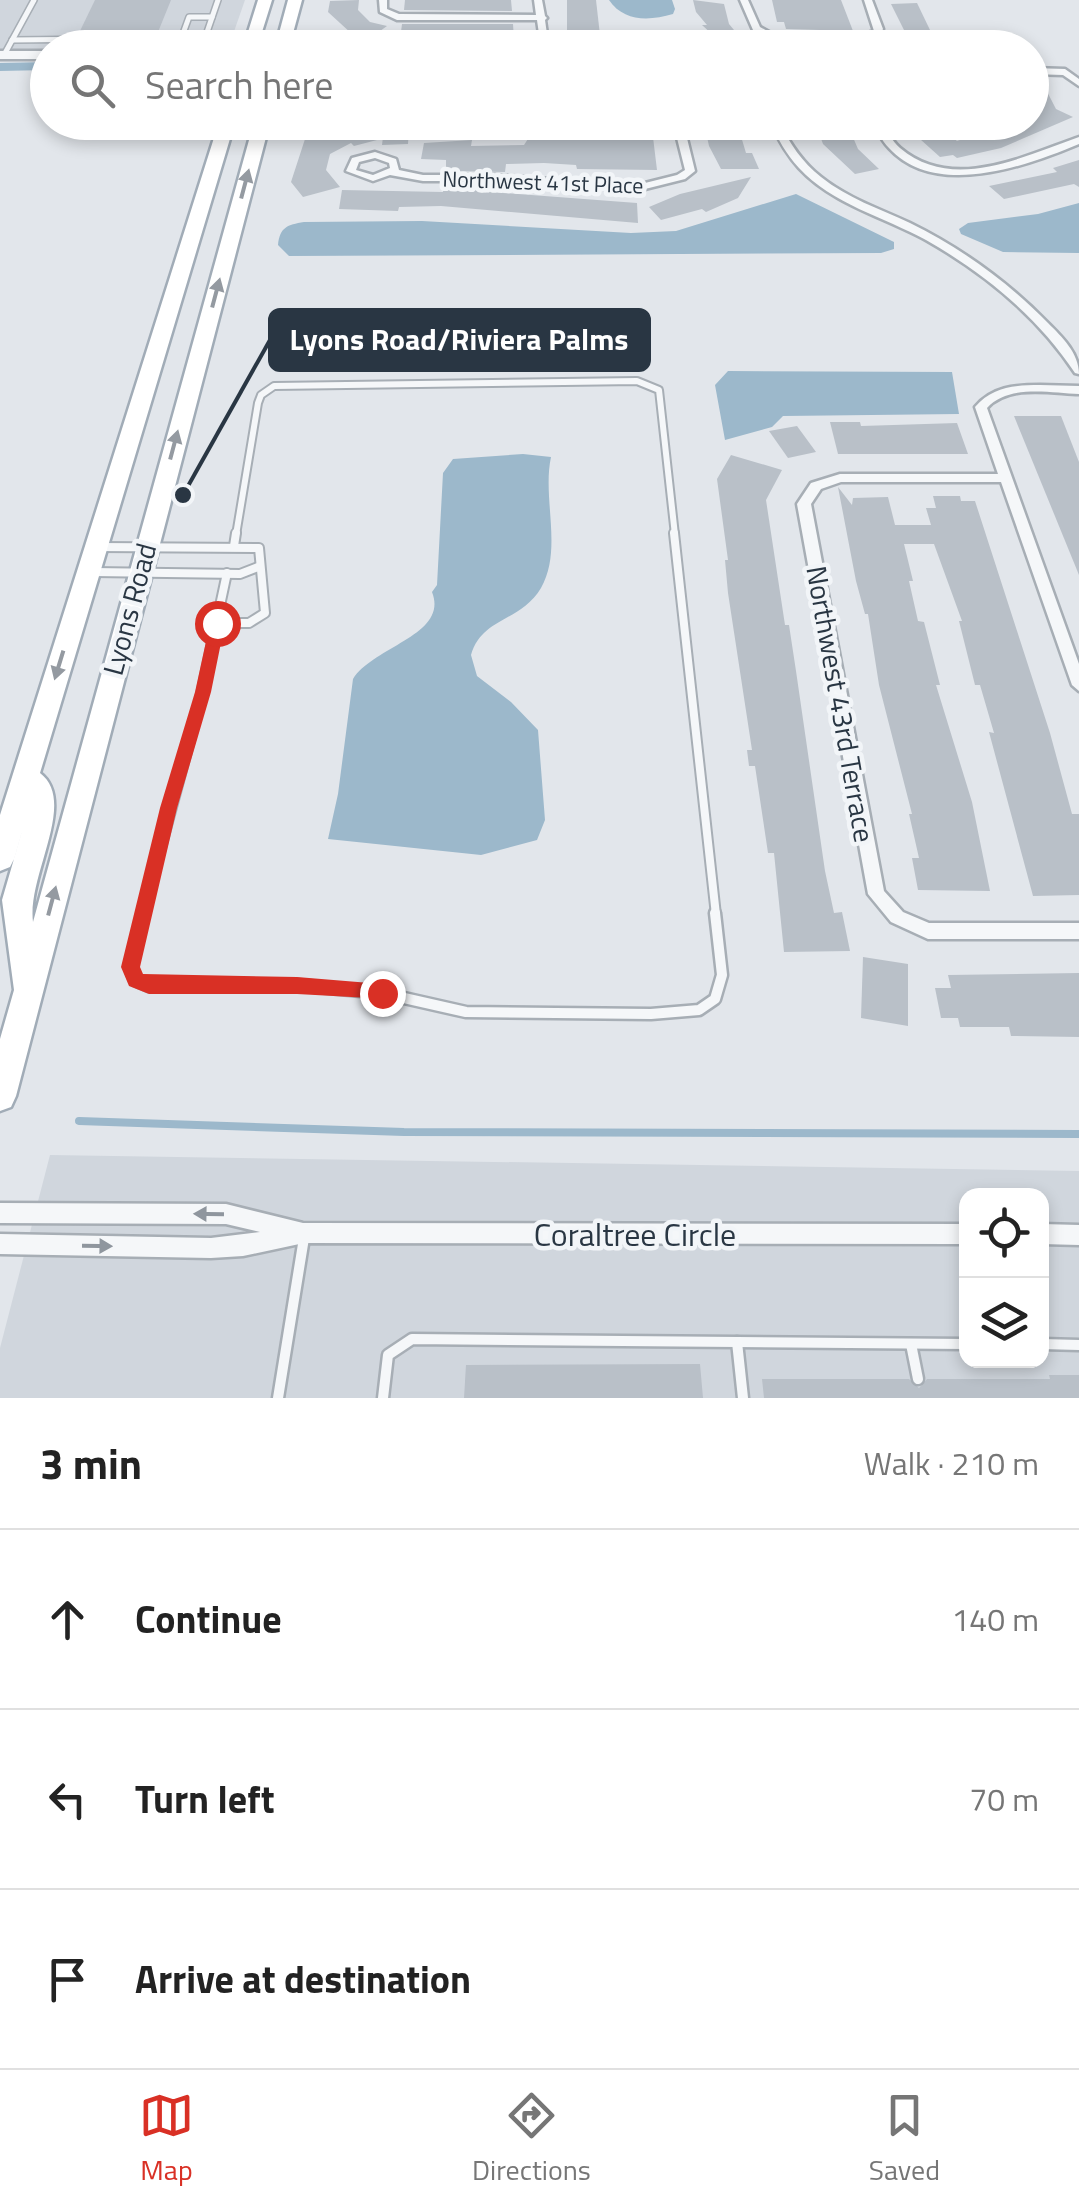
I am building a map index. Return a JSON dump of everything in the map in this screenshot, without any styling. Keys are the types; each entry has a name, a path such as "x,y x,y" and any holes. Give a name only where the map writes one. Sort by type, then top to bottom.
{"main road":[{"path":"256,30 265,0"},
{"path":"287,30 295,0"},
{"name":"Lyons Road","path":"0,859 221,140"},
{"name":"Lyons Road","path":"0,1096 257,140"},
{"path":"188,244 230,244"},
{"path":"25,778 35,783 44,804 16,900 27,998"}],"street":[{"path":"383,0 386,14 543,18"},
{"path":"538,0 544,30"},
{"path":"744,0 760,30"},
{"path":"868,0 879,30"},
{"path":"2,55 30,56"},
{"path":"1049,72 1065,72 1079,84"},
{"name":"Northwest 41st Place","path":"392,172 423,178 637,188 690,171 682,140"},
{"path":"782,140 812,179 932,238 976,267 1016,300 1079,370"},
{"path":"886,140 900,155 930,168 958,172 1002,169 1079,140"},
{"path":"1079,390 1002,391 988,396 981,406 1079,685"},
{"name":"Northwest 43rd Terrace","path":"1006,478 840,478 816,486 804,504 876,894 896,917 928,931 1079,931"},
{"name":"Coraltree Circle","path":"0,1213 226,1214 304,1233"},
{"name":"Coraltree Circle","path":"0,1244 212,1248 244,1246 304,1233 959,1234"},
{"path":"1049,1234 1079,1235"}],"lane":[{"path":"2,55 34,0"},
{"path":"208,30 218,0"},
{"path":"29,10 44,10"},
{"path":"185,30 190,17 212,16"},
{"path":"12,40 30,40"},
{"path":"226,574 203,692 168,808 130,967 136,980 149,986 297,985 382,993 466,1012 651,1014 699,1010 715,999 722,975 659,390 637,381 274,386 261,395 258,403 234,546"},
{"path":"88,572 234,546 259,548 264,613 246,624 217,623"},
{"path":"96,547 143,560 226,574 258,567"},
{"path":"278,1398 304,1233"},
{"path":"384,1398 388,1355 412,1340 959,1344"},
{"path":"737,1342 743,1398"},
{"path":"911,1344 918,1379"},
{"path":"1049,1344 1079,1345"}],"shaded area":[{"path":"0,0 245,0 235,30 30,30 30,50 0,49"},
{"path":"50,1155 1079,1171 1079,1398 0,1398 0,1348"}],"water":[{"path":"609,0 672,0 675,9 673,14 638,18 622,12"},
{"path":"796,194 894,242 894,249 881,253 289,256 278,245 285,228 304,222 422,221 631,233 676,231"},
{"path":"1079,203 1079,253 1003,252 961,234 959,229 968,223 1038,214"},
{"path":"728,371 952,372 959,414 783,416 772,427 725,440 715,385"},
{"path":"523,454 551,457 551,557 547,573 533,599 484,633 471,655 477,676 511,702 538,730 545,820 537,840 481,855 328,839 353,679 420,630 434,607 432,592 437,585 443,473 453,459"}],"building":[{"path":"95,0 171,0 159,30 80,30"},
{"path":"359,0 358,10 370,22 387,26 381,30 348,30 328,12 330,1"},
{"path":"405,0 511,0 512,11 404,10"},
{"path":"567,0 596,0 599,30 567,30"},
{"path":"693,0 724,4 734,30 707,30"},
{"path":"772,0 841,0 853,30 786,29 784,22 777,22"},
{"path":"917,3 930,30 904,30 891,4"},
{"path":"402,24 513,24 513,30 401,30"},
{"path":"1049,95 1056,109 1073,117 1049,127"},
{"path":"305,140 377,140 354,146 351,143 330,154 326,170 340,187 303,197 291,182"},
{"path":"383,140 408,140 408,144 382,145"},
{"path":"472,140 471,146 524,145 527,140 653,140 657,170 577,169 576,165 544,163 506,164 505,172 446,171 446,160 421,159 424,143"},
{"path":"708,140 742,140 746,153 752,153 759,169 721,169"},
{"path":"822,140 854,140 879,169 855,174"},
{"path":"921,140 1020,140 957,158 940,157"},
{"path":"1079,160 1079,187 1074,184 1004,199 989,186 1057,172 1053,168"},
{"path":"751,177 738,198 706,212 702,209 661,220 649,207 680,194"},
{"path":"444,185 504,185 503,193 637,203 638,223 441,206 399,207 398,211 339,209 342,190 443,192"},
{"path":"1014,416 1061,416 1079,462 1079,575"},
{"path":"830,422 860,422 861,426 957,423 968,454 838,454"},
{"path":"797,426 816,452 788,458 769,431"},
{"path":"731,455 782,470 766,500 785,625 789,625 825,871 834,913 842,912 850,951 784,952 774,853 768,853 755,766 749,766 747,750 752,750 728,593 728,560 717,479"},
{"path":"838,487 852,505 853,498 888,497 895,525 931,525 926,508 936,508 933,496 960,496 961,501 975,501 1072,814 1079,814 1079,895 1033,896 989,732 994,733 980,685 975,685 962,621 934,544 904,544 913,581 909,581 918,621 924,622 940,685 936,685 972,802 990,891 918,890 912,858 919,858 912,814 879,685 868,614 856,581"},
{"path":"863,957 908,964 908,1026 861,1018"},
{"path":"1079,973 1079,1037 1011,1036 1009,1027 960,1027 958,1018 941,1018 935,988 951,988 948,975"},
{"path":"700,1364 703,1398 464,1398 466,1365"},
{"path":"1049,1375 1079,1375 1079,1398 764,1398 762,1379 909,1379 919,1388 927,1379 1050,1379"}],"waterway":[{"path":"0,67 30,66"},
{"path":"79,1121 404,1132 1079,1134"}],"place":[{"name":"Lyons Road/Riviera Palms","path":"183,495"}],"route":[{"path":"217,623 203,692 168,808 130,967 136,980 149,986 297,985 382,993"}]}
